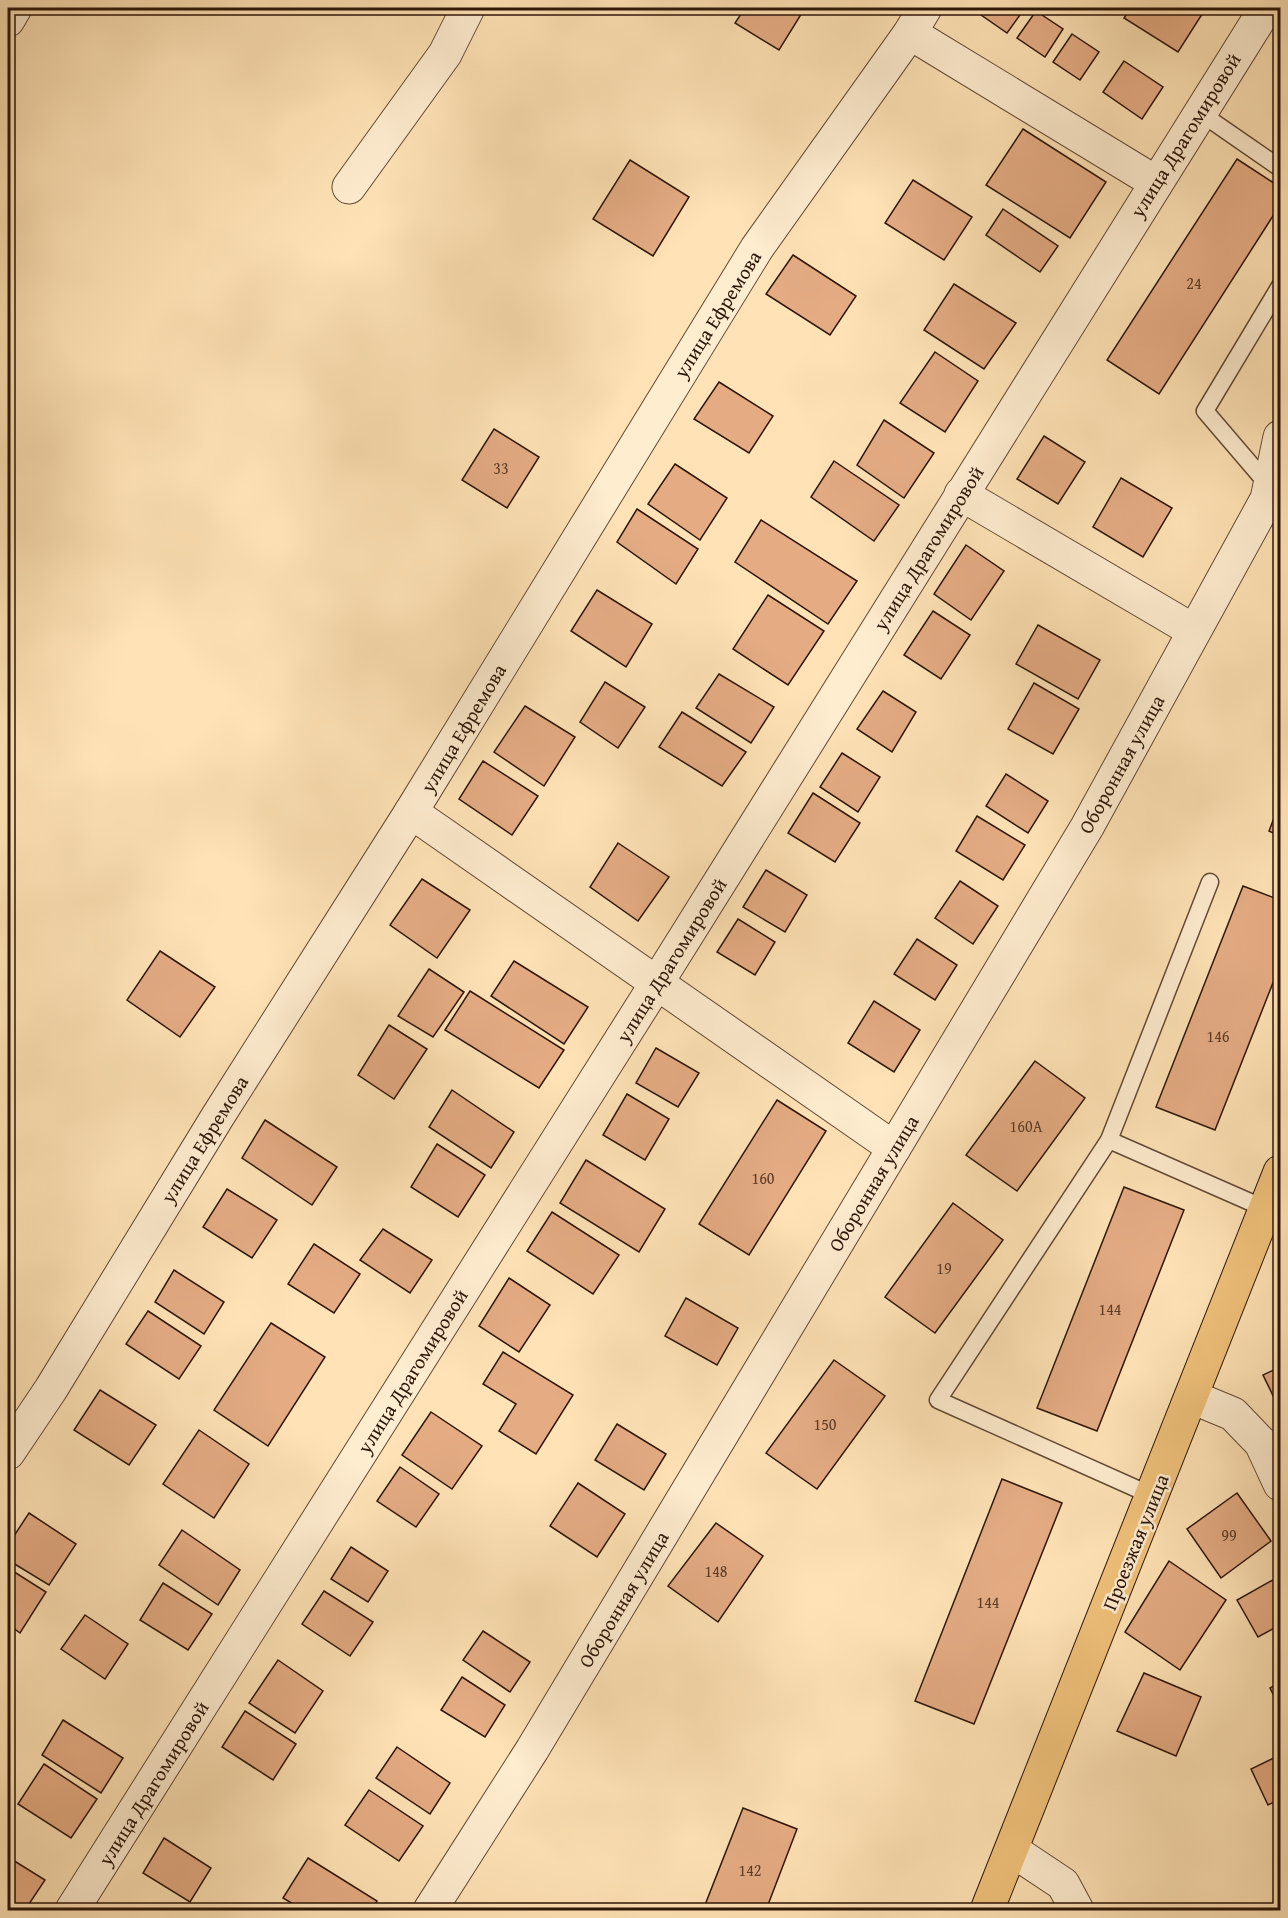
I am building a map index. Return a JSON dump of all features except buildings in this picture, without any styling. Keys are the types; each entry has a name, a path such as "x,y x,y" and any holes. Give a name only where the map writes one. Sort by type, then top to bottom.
{"highway":[{"name":"Проезжая улица","path":"987,1911 1281,1172"}],"street":[{"path":"8,20 15,8"},
{"path":"349,187 445,54 468,8"},
{"name":"улица Драгомировой","path":"72,1911 658,981 1155,182 1266,8"},
{"path":"917,20 1155,182"},
{"name":"улица Ефремова","path":"8,1453 51,1389 218,1116 411,812 757,248 917,20"},
{"name":"Оборонная улица","path":"430,1911 532,1750 1087,827 1268,499 1281,437"},
{"path":"961,494 1194,631"},
{"path":"411,812 658,981 894,1148"},
{"path":"1192,1397 1233,1414 1261,1443 1281,1484"},
{"path":"1012,1851 1063,1884 1077,1911"}],"lane":[{"path":"1199,112 1281,168"},
{"path":"1270,487 1205,411 1281,286"},
{"path":"1153,1496 938,1400 1109,1140 1210,882"},
{"path":"1109,1140 1266,1209"}]}
